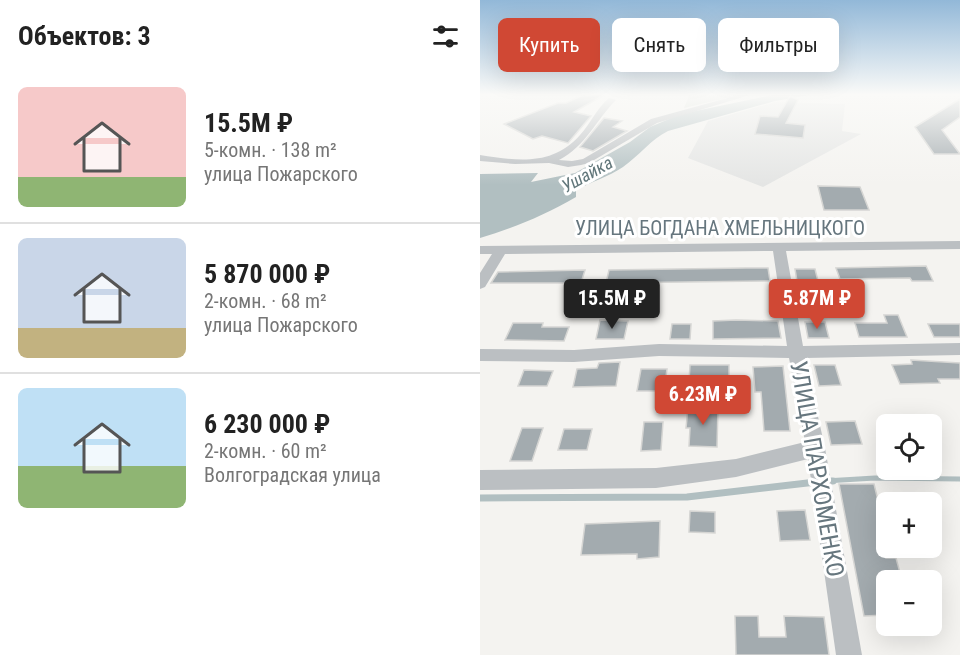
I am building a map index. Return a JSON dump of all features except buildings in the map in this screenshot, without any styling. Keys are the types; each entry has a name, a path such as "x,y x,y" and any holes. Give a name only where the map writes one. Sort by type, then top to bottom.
{"street":[{"path":"550,160 584,136 591,125"},
{"path":"480,158 502,161 550,160 561,164 577,165 648,125"},
{"name":"УЛИЦА БОГДАНА ХМЕЛЬНИЦКОГО","path":"480,250 960,245"},
{"name":"УЛИЦА ПАРХОМЕНКО","path":"779,247 796,352 816,448 849,655"},
{"path":"480,284 501,250"},
{"path":"480,355 574,356 659,350 796,352 960,349"},
{"path":"480,480 656,478 736,468 816,448"}],"shaded area":[{"path":"706,125 843,125 842,131 861,134 763,187 688,158"}],"water":[{"name":"Ушайка","path":"656,125 691,125 668,131 656,138 623,167 576,190 576,197 553,210 480,238 480,174 538,173 531,182 575,173 630,142"}],"waterway":[{"path":"833,481 825,481 875,478 960,479"},
{"path":"480,498 687,497 816,482"}]}
